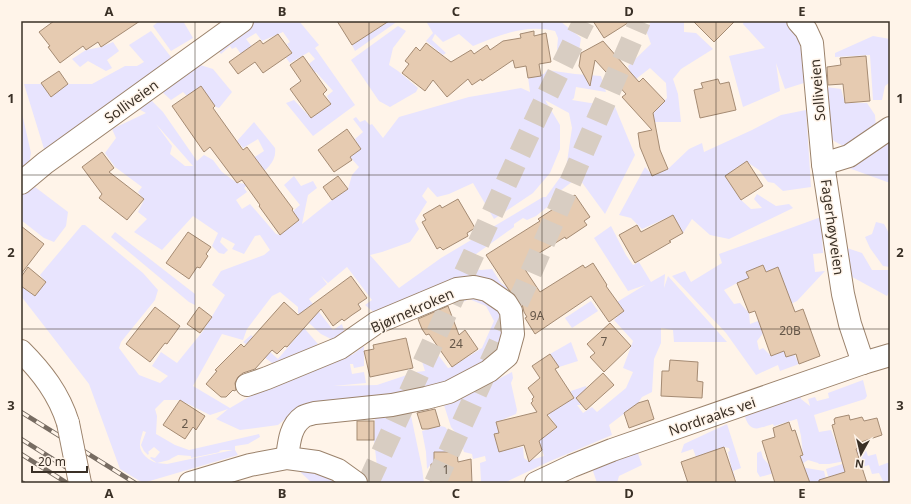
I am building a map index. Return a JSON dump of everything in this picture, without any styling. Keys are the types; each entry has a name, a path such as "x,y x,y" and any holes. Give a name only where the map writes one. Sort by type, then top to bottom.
{"street":[{"name":"Solliveien","path":"21,183 51,158 242,21"},
{"name":"Solliveien","path":"799,21 806,30 812,43 823,164"},
{"name":"Fagerhøyveien","path":"863,363 850,324 843,294 823,164 849,156 890,128"},
{"name":"Bjørnekroken","path":"247,385 340,348 376,323 457,289 474,287 488,290 506,302 511,312 513,334 507,356 489,371 449,392 426,398 392,405 315,413 303,416 293,428 287,458"},
{"path":"21,351 33,362 52,386 65,411 80,483"},
{"name":"Nordraaks vei","path":"536,483 572,466 612,450 890,355"},
{"path":"190,483 250,465 287,458 317,462 338,470 356,483"}],"shaded area":[{"path":"159,21 183,21 193,38 171,51 153,26"},
{"path":"250,21 299,21 319,45 315,48 355,105 313,136 286,103 294,100 311,118 331,104 327,96 333,91 316,72 310,75 299,72 315,59 309,52 290,63 286,58 292,53 287,44 290,42 283,32 262,41 256,33 246,39 253,48 243,57 236,47 232,49 230,46 221,54 216,48"},
{"path":"389,21 398,21 355,51 352,45"},
{"path":"426,21 560,21 581,38 579,51 559,53 557,49 558,38 555,31 544,29 513,32 473,46 459,34 443,42 435,34 432,40 446,53 443,55 426,41 433,33"},
{"path":"652,21 685,21 684,32 696,33 713,49 681,69 673,79 678,94 681,122 649,122 653,114 667,98 666,83 650,68 622,90 617,84 630,72 628,66 651,44 645,28"},
{"path":"744,21 784,21 798,34 807,82 785,89 776,63 780,91 743,107 729,56 765,48 743,24"},
{"path":"398,26 406,31 393,48 389,65 418,88 416,92 390,107 379,101 351,60"},
{"path":"151,31 174,61 45,152 24,84 42,84 51,97 68,84 92,84 125,66 137,66 144,62 129,45"},
{"path":"873,36 890,39 890,82 885,86 882,100 873,100 870,55 835,57 835,53"},
{"path":"113,42 119,51 107,60 112,68 106,71 88,61 80,67 72,59 86,50 101,47"},
{"path":"197,64 213,69 232,92 219,108 187,96 183,92 171,100 159,89"},
{"path":"547,70 601,76 606,92 576,87 574,98 572,100 615,107 635,155 605,214 578,177 550,199 551,204 536,216 527,220 523,218 514,224 514,227 469,259 465,268 481,270 492,269 501,283 508,288 505,292 446,286 399,301 376,314 365,305 372,300 347,267 328,283 321,276 327,284 309,299 333,330 342,324 346,338 335,341 321,334 298,313 298,307 280,292 272,296 247,329 243,340 222,334 193,386 230,408 271,384 347,351 352,355 364,346 364,366 354,368 353,364 350,364 352,374 364,372 366,383 333,386 377,385 416,372 425,371 418,349 430,344 448,368 452,367 482,348 494,321 486,306 469,299 457,305 459,299 490,296 511,330 496,357 440,389 297,409 278,425 240,430 216,419 228,409 210,415 180,400 164,400 155,409 157,416 156,434 175,445 189,450 259,434 260,437 248,444 235,446 235,450 238,455 143,483 120,469 89,384 21,296 21,286 35,296 46,282 40,275 82,225 85,225 143,273 158,290 155,300 121,342 119,348 139,375 160,383 168,376 152,366 161,352 177,363 203,331 225,295 212,285 221,271 264,255 270,250 260,235 255,236 244,254 232,249 235,244 222,237 220,242 228,250 224,254 219,253 212,246 218,233 193,216 162,250 134,232 147,219 138,212 144,200 138,192 142,187 115,167 105,153 116,138 112,129 146,113 133,106 147,96 163,112 197,161 204,155 213,160 222,172 237,183 248,184 244,188 247,192 236,200 242,209 250,204 276,234 280,235 299,220 293,211 300,205 284,185 294,176 301,186 313,181 317,188 308,195 302,224 348,189 352,175 359,167 350,157 361,149 355,139 363,132 353,119 356,117 360,122 365,120 370,125 372,124 383,138 399,117 469,97 521,88 530,92 528,77 544,74","holes":["545,100 569,113 572,128 567,162 569,165 546,197 543,197 441,258 399,288 370,255 410,242 419,229 415,221 427,202 422,196 428,187 437,197 449,194 473,183 494,219 533,193 550,173 560,149 560,125","156,124 193,166 185,166 170,154 172,146","143,431 146,432 141,445 144,451 148,455 148,452 154,447 160,452 155,458 150,458 157,463 145,456 141,450 140,442","223,450 233,450 167,464 157,463 169,460 178,455 191,456 191,458 220,452 219,451"]},
{"path":"826,87 841,89 845,103 867,103 875,115 876,128 853,145 843,146 834,141 829,134"},
{"path":"21,109 31,153 29,164 21,176"},
{"path":"806,110 811,187 783,191 774,183 768,182 759,170 747,162 725,176 741,200 751,209 762,208 754,199 757,194 776,206 789,204 793,208 729,239 710,235 692,219 683,233 673,215 642,229 631,218 619,215 645,167 653,176 668,169 689,149 702,143 704,152 781,115"},
{"path":"254,122 275,148 273,161 257,178 250,160 264,151 258,139 243,148 237,141"},
{"path":"890,138 890,183 846,167"},
{"path":"35,187 68,212 66,226 54,242 44,238 21,220 21,195"},
{"path":"821,217 823,253 813,254 815,272 825,271 797,301 774,312 778,267 766,272 763,265 747,272 749,278 724,290 734,304 740,303 749,313 750,324 769,317 768,327 757,341 759,350 763,348 771,356 784,351 786,357 794,354 799,364 780,371 778,365 756,375 726,333 672,276 685,271 691,282 722,263 719,254"},
{"path":"876,222 884,224 890,235 890,267 883,266 870,248 865,237 872,234"},
{"path":"611,226 633,265 639,262 651,282 665,274 664,288 668,276 727,342 674,342 673,330 661,328 661,343 654,359 652,392 642,397 638,403 609,425 612,435 548,462 504,483 479,483 481,481 480,463 486,461 485,456 473,459 472,454 464,452 459,437 451,427 444,405 455,402 512,372 513,378 511,383 517,410 516,414 497,422 499,433 494,435 499,451 523,447 524,458 528,461 544,456 539,441 557,427 548,414 565,404 572,395 571,391 586,386 589,399 582,405 577,405 583,413 592,407 597,412 626,388 633,372 623,368 633,341 614,320 623,311 617,302 645,285 628,291 594,238"},
{"path":"115,232 195,294 195,305 189,302 111,237"},
{"path":"841,246 862,253 872,270 890,270 890,290 887,296 845,273"},
{"path":"591,301 598,311 572,328 565,318"},
{"path":"304,328 318,344 275,365 243,342 251,335 278,359"},
{"path":"571,342 578,361 559,367 550,354"},
{"path":"863,380 867,396 865,399 814,415 819,432 831,430 840,454 865,448 868,456 876,454 879,466 890,462 890,482 884,483 879,473 872,474 869,465 838,474 839,483 830,483 826,469 862,458 829,464 819,464 808,460 799,466 760,477 757,472 757,453 761,451 763,458 770,466 803,455 797,419 774,426 773,424 760,428 753,428 747,422 745,417 750,413 801,397 801,399 810,406 808,399 815,397 817,401 829,398 828,393"},
{"path":"410,411 424,483 373,483 372,482 378,475 374,440 375,418"},
{"path":"727,424 741,468 733,471 735,477 719,483 726,470 731,466 728,452 730,451 729,448 724,447 696,457 693,449 681,453 684,444"},
{"path":"440,426 445,427 455,439 457,452 434,452 434,464 431,464 427,469 426,452 422,431"},
{"path":"637,451 642,465 619,476 617,483 597,483 592,468"},
{"path":"800,467 824,471 827,483 810,483 806,473"},
{"path":"296,468 319,472 335,483 312,483"}],"building":[{"path":"54,21 140,21 101,47 98,42 86,50 83,46 60,63 48,47 50,46 39,32"},
{"path":"337,21 389,21 352,45"},
{"path":"593,21 631,21 604,38"},
{"path":"693,21 735,21 714,42"},
{"path":"534,31 534,36 546,33 551,62 539,64 541,76 528,78 526,66 515,68 513,60 482,81 481,79 472,85 468,79 447,97 433,80 425,91 402,73 409,64 405,61 416,47 420,51 426,43 451,62 471,50 474,54 487,45 490,50 503,41 521,38 520,34"},
{"path":"278,34 292,53 263,73 255,62 238,74 229,62 260,40 263,44"},
{"path":"603,41 639,82 643,78 665,101 653,113 660,150 668,169 652,176 640,147 638,133 652,130 622,97 626,94 595,60 590,86 579,66 581,53"},
{"path":"303,56 327,90 323,94 331,104 311,118 290,89 301,81 290,65"},
{"path":"866,56 870,101 845,103 843,84 828,85 827,67 841,65 840,58"},
{"path":"59,71 68,84 51,97 41,83"},
{"path":"718,79 720,84 729,82 736,110 700,118 694,90 703,88 701,83"},
{"path":"201,86 215,106 213,108 243,150 247,147 293,209 292,210 299,220 280,235 242,180 237,183 210,147 204,152 172,106"},
{"path":"347,129 361,149 350,157 352,160 334,172 318,150"},
{"path":"102,152 114,168 109,172 144,199 127,220 99,198 102,194 82,167"},
{"path":"747,161 763,186 741,200 725,176"},
{"path":"338,176 348,189 332,200 323,187"},
{"path":"575,195 590,217 584,221 587,225 566,239 565,237 528,260 531,264 524,268 540,292 583,265 585,268 593,263 607,285 606,286 624,311 609,322 591,296 535,334 525,318 527,317 522,304 509,290 486,255 540,221 538,219"},
{"path":"458,199 475,228 467,233 468,236 443,250 440,247 437,249 422,222 426,220 423,215 440,205 442,208"},
{"path":"673,215 683,233 669,241 671,242 635,263 619,235 637,225 641,232"},
{"path":"21,226 44,244 21,274"},
{"path":"188,232 211,247 206,254 208,256 200,268 197,267 189,279 166,263"},
{"path":"763,265 766,272 778,267 795,312 803,309 820,356 799,364 796,354 786,357 784,351 771,356 755,311 749,313 737,283 749,278 746,272"},
{"path":"28,267 46,282 35,296 21,286 21,277"},
{"path":"351,276 367,298 358,304 361,309 344,321 342,319 333,326 321,309 287,347 285,346 277,354 272,350 255,369 243,373 238,377 235,383 236,390 233,390 226,397 221,397 206,384 217,371 215,370 241,344 244,347 284,302 298,315"},
{"path":"448,306 459,335 465,330 478,349 452,367 429,334 426,335 418,319"},
{"path":"155,307 180,326 167,344 165,343 150,362 126,344"},
{"path":"199,307 212,317 200,333 187,324"},
{"path":"610,323 631,346 604,372 590,357 595,353 587,344"},
{"path":"406,338 413,368 370,377 364,351 374,349 373,345"},
{"path":"550,354 559,367 555,369 574,398 547,415 557,427 539,441 542,450 529,462 524,445 499,452 494,434 499,433 496,422 537,412 531,403 534,397 528,388 540,378 532,366"},
{"path":"670,360 698,362 697,381 703,382 702,398 661,396 662,371 669,371"},
{"path":"603,373 614,385 586,410 576,398"},
{"path":"180,400 205,416 196,430 193,427 185,439 163,425"},
{"path":"648,400 654,419 629,428 624,413 638,403"},
{"path":"435,409 440,426 422,429 417,413"},
{"path":"849,415 850,420 862,417 864,421 877,418 882,435 858,443 859,448 856,449 867,483 819,483 819,480 845,472 832,425 835,424 835,418"},
{"path":"357,421 374,421 374,440 357,440"},
{"path":"789,422 792,431 795,430 803,455 800,456 810,483 775,483 762,441 775,437 773,428"},
{"path":"724,447 736,483 688,483 681,462"},
{"path":"434,452 457,452 458,462 471,459 472,483 431,483 431,464 434,464"}],"tunnel":[{"path":"368,483 539,112 584,21"},
{"path":"435,483 524,289 640,21"}],"railway":[{"path":"21,412 135,483"},
{"path":"21,439 91,483"},
{"path":"21,454 67,483"}]}
